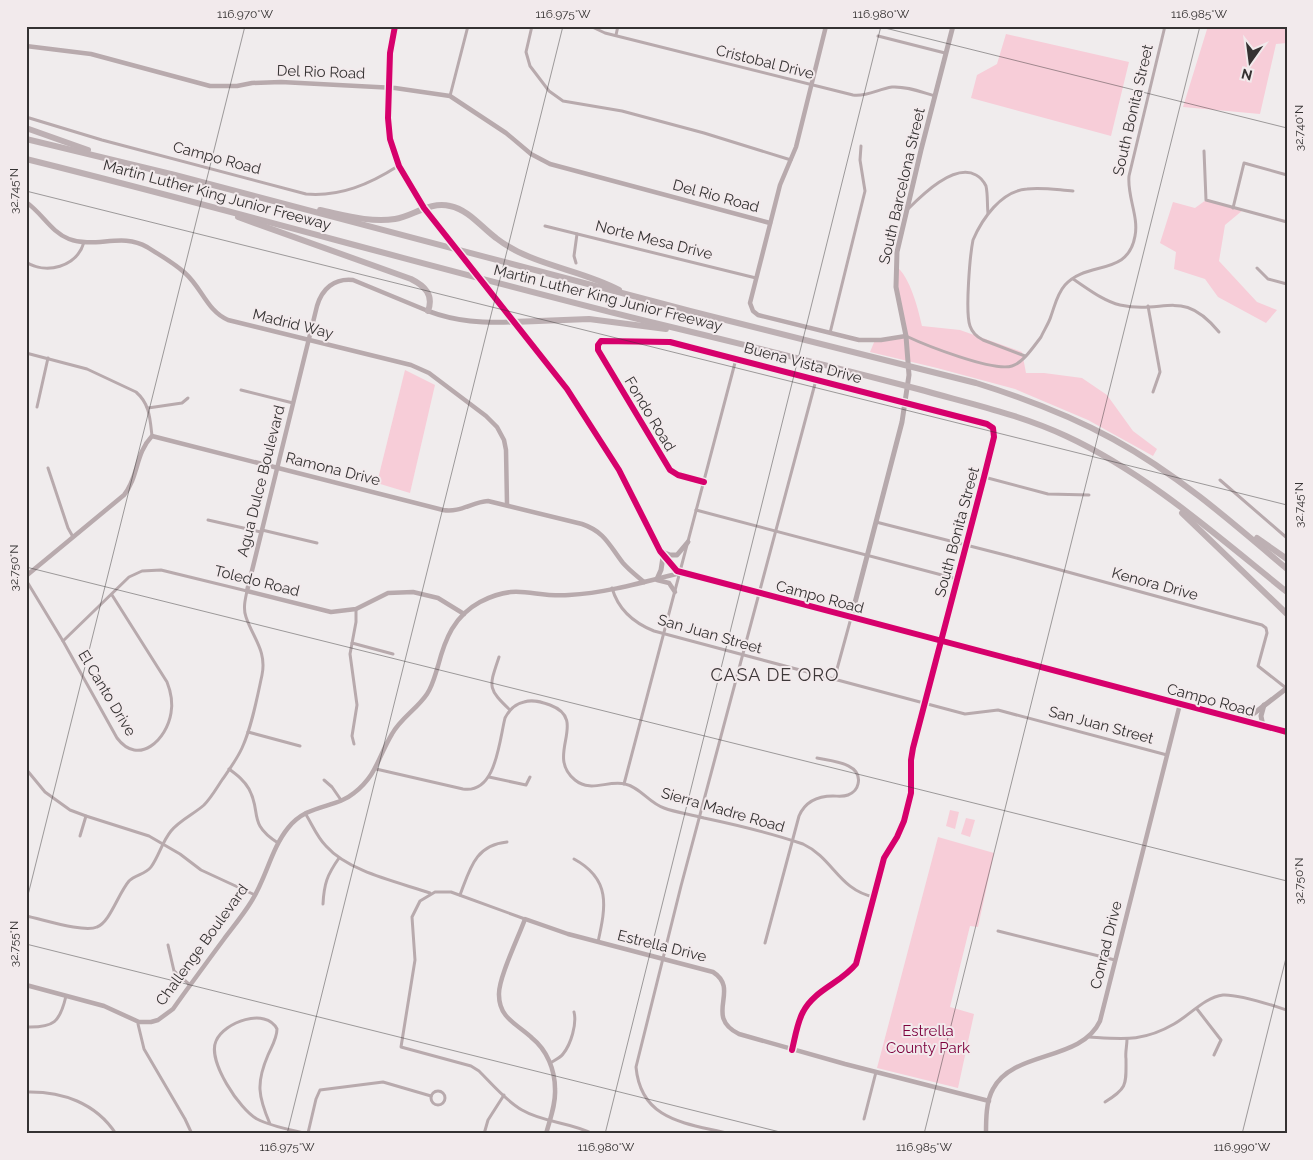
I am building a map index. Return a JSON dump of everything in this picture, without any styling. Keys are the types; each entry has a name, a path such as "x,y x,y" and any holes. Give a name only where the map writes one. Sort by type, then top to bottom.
{"highway":[{"path":"26,128 108,158"},
{"name":"Martin Luther King Junior Freeway","path":"26,139 108,158 629,296 976,383 1018,396 1074,420 1114,440 1155,465 1232,521 1287,569"},
{"name":"Martin Luther King Junior Freeway","path":"26,159 194,201 483,280 714,337 1017,416 1066,435 1110,459 1198,520 1287,592"},
{"path":"223,188 375,221 397,219 424,208 443,205 451,206 479,222 495,238 525,255 613,287 629,296"},
{"path":"194,201 411,279 424,287 429,294 428,311"},
{"path":"513,322 589,319 628,323 714,337"},
{"path":"1163,495 1287,614"},
{"path":"1232,521 1287,559"}],"main road":[{"path":"395,26 390,53 388,87 390,139 399,166 424,208 567,389 628,486 663,556 680,573"},
{"name":"South Barcelona Street","path":"851,618 906,403 909,375 906,336 896,287 897,252 953,26"},
{"name":"Agua Dulce Boulevard","path":"428,311 467,322 513,322"},
{"path":"660,550 670,555 678,555 688,542"},
{"path":"655,579 661,570 663,556"},
{"name":"Campo Road","path":"680,573 1287,732"},
{"path":"1244,721 1286,688"},
{"path":"1263,726 1261,716 1264,704"}],"street":[{"path":"450,96 468,26"},
{"path":"532,26 526,52 530,66 549,91 563,101 610,108 698,131 791,160"},
{"name":"Cristobal Drive","path":"590,26 616,36 856,96 866,95 885,88 898,87 936,96"},
{"path":"616,36 618,26"},
{"path":"826,26 796,147 780,185 750,304 758,315 847,338 870,341 906,336 968,360 1001,367 1014,366 1025,356 983,340 974,333 969,324 968,309 972,249 978,230 988,214 1000,201 1019,190 1073,191"},
{"name":"South Bonita Street","path":"1025,356 1040,337 1050,319 1058,295 1066,284 1090,270 1114,265 1125,258 1133,246 1136,226 1129,193 1129,176 1165,26"},
{"path":"878,36 946,53"},
{"name":"Del Rio Road","path":"26,47 91,54 210,86 237,86 252,83 281,82 388,87 450,96 506,133 531,154 550,164 770,223"},
{"name":"Campo Road","path":"26,117 102,140 306,194 339,194 355,189 399,166"},
{"path":"830,333 865,191 860,160 861,146"},
{"path":"1204,152 1206,200 1287,222"},
{"path":"1233,208 1244,163 1287,175"},
{"path":"906,210 928,190 945,178 966,172 979,177 986,186 988,214"},
{"name":"Madrid Way","path":"26,202 60,234 74,240 84,242 120,239 140,243 185,273 212,310 223,318 420,368 429,373 490,419 500,431 505,445 507,504"},
{"name":"Norte Mesa Drive","path":"545,226 757,278"},
{"path":"576,263 574,248 577,234"},
{"path":"26,262 43,268 60,266 75,256 84,242"},
{"path":"1257,268 1268,279 1287,284"},
{"path":"1073,279 1101,297 1120,305 1176,305 1192,309 1206,316 1219,332"},
{"name":"Agua Dulce Boulevard","path":"26,916 85,929 97,927 106,920 116,900 130,880 150,870 163,844 175,826 203,806 211,797 242,748 248,732 263,663 260,646 245,617 244,604 320,298 327,288 339,281 358,281 428,311"},
{"path":"1148,306 1160,372 1153,392"},
{"name":"Buena Vista Drive","path":"602,340 670,342 987,424 994,428"},
{"name":"Fondo Road","path":"602,340 598,345 598,350 670,470 678,475 704,482"},
{"path":"26,354 87,369 136,392 142,397 148,408 152,436 141,453 130,488 118,501 26,576"},
{"path":"37,407 48,358"},
{"path":"376,769 467,790 481,786 489,777 495,762 505,718 510,710 521,703 531,701 544,703 559,709 564,714 568,730 563,757 565,768 576,781 588,787 624,784 736,359"},
{"path":"730,1134 665,1116 652,1106 646,1098 638,1080 636,1067 662,958 816,380"},
{"path":"241,390 293,403"},
{"path":"148,408 182,403 188,398"},
{"name":"South Bonita Street","path":"792,1050 801,1016 806,1007 814,998 844,976 856,964 884,858 904,821 911,793 912,755 984,477 994,436 994,428"},
{"name":"Ramona Drive","path":"152,436 448,510 459,510 483,501 507,504 595,529 607,540 625,565 644,582"},
{"path":"48,468 68,528 73,537"},
{"path":"984,477 1048,494 1089,495"},
{"path":"1220,480 1287,538"},
{"path":"696,510 957,579"},
{"path":"208,520 317,543"},
{"path":"876,522 965,546"},
{"name":"Kenora Drive","path":"965,546 1262,625 1266,628 1267,632 1258,666 1286,688"},
{"name":"Toledo Road","path":"63,641 133,575 156,569 330,612 356,609 382,594 408,592 438,598 464,614"},
{"path":"464,614 480,603 506,592 520,591 556,596 576,595 680,573"},
{"path":"655,579 669,583 674,592"},
{"name":"El Canto Drive","path":"26,580 119,740 125,746 135,750 152,747 164,733 170,720 172,703 169,687 112,595"},
{"name":"San Juan Street","path":"612,588 620,606 633,620 648,629 664,634 965,714 998,710 1168,755"},
{"path":"354,744 352,736 357,705 350,654 356,622 356,609"},
{"name":"Challenge Boulevard","path":"139,1022 155,1021 166,1015 190,985 255,895 278,843 289,827 305,814 352,795 367,782 376,769 392,734 428,692 435,677 445,641 455,624 464,614"},
{"path":"834,680 851,618"},
{"path":"352,643 393,654"},
{"path":"499,657 492,678 492,687 495,695 510,710"},
{"name":"Conrad Drive","path":"1089,1036 1100,1021 1180,704"},
{"path":"248,732 300,746"},
{"path":"765,943 802,809 815,798 848,795 854,791 858,784 857,774 851,767 817,758"},
{"path":"26,769 50,797 70,810 142,833 163,844 201,870 255,895"},
{"path":"229,769 239,776 249,788 260,826 269,837 278,843"},
{"path":"489,777 526,785 530,777"},
{"path":"324,780 332,787 341,800"},
{"name":"Sierra Madre Road","path":"624,784 635,788 662,808 808,846 818,852 849,886 863,894 874,897"},
{"path":"305,814 322,842 339,858 358,868 431,894"},
{"path":"80,836 86,816"},
{"path":"460,895 474,861 482,852 495,843 507,842"},
{"path":"323,904 325,882 339,858"},
{"path":"574,859 587,866 595,874 603,892 604,910 598,942"},
{"name":"Estrella Drive","path":"431,894 442,891 451,892 553,929 710,971 718,976 723,984 723,1018 725,1024 733,1031 746,1037 792,1050 989,1101"},
{"path":"431,894 420,902 412,917 415,960 401,1047 471,1066 522,1110 550,1120 583,1128 593,1134"},
{"path":"525,919 499,986 499,1000 501,1009 508,1020 535,1040 550,1063 555,1088 555,1100 546,1134"},
{"path":"998,931 1115,960"},
{"path":"168,945 174,971 190,985"},
{"path":"26,986 104,1006 139,1022 144,1050 192,1134"},
{"path":"26,1027 46,1026 55,1021 62,1012 66,995"},
{"path":"986,1134 989,1101 994,1086 1003,1076 1038,1059 1078,1044 1089,1036 1128,1039 1146,1036 1174,1024 1215,997 1225,995 1287,1010"},
{"path":"1197,1009 1221,1040 1214,1055"},
{"path":"550,1063 562,1055 569,1044 576,1018 574,1012"},
{"path":"270,1124 264,1108 259,1081 262,1069 277,1035 277,1029 275,1025 266,1020 250,1017 241,1020 224,1031 216,1040 214,1050 216,1061 226,1084 247,1112 258,1120 270,1124 302,1133 309,1134 316,1099 320,1090 383,1082 432,1096"},
{"path":"1105,1102 1116,1095 1126,1081 1125,1056 1128,1039"},
{"path":"864,1119 876,1072"},
{"path":"26,1092 57,1094 79,1101 99,1114 116,1134"},
{"path":"434,1092 444,1094 442,1104 432,1102 432,1096 434,1092"},
{"path":"484,1134 488,1120 504,1095"}],"green space":[{"path":"1208,26 1287,26 1287,43 1276,44 1260,114 1183,107"},
{"path":"1006,34 1129,62 1111,136 971,98 977,75 997,64"},
{"path":"1206,200 1243,210 1225,225 1219,261 1257,302 1277,310 1266,323 1218,297 1205,279 1174,269 1176,252 1160,243 1173,202 1195,208"},
{"path":"896,266 909,285 916,302 922,326 960,330 1022,352 1026,373 1044,373 1082,378 1107,395 1133,431 1157,449 1153,456 1088,420 1015,389 870,352 875,340 906,336 896,287"},
{"path":"405,370 435,385 410,493 377,483"},
{"path":"950,810 959,812 955,829 946,826"},
{"path":"966,818 975,820 970,837 961,834"},
{"name":"Estrella County Park","path":"938,837 994,853 978,927 970,926 950,1007 974,1014 958,1088 877,1068"}],"cycle path":[{"path":"395,26 390,53 388,118 390,139 399,166 424,208 567,389 619,470 660,551 677,571 1287,732"},
{"path":"704,482 678,475 670,470 598,350 598,345 601,341 670,342 987,424 993,428 994,437 913,748 911,793 904,821 884,858 856,964 850,971 808,1004 799,1021 792,1050"}],"district":[{"name":"CASA DE ORO","path":"775,674"}]}
